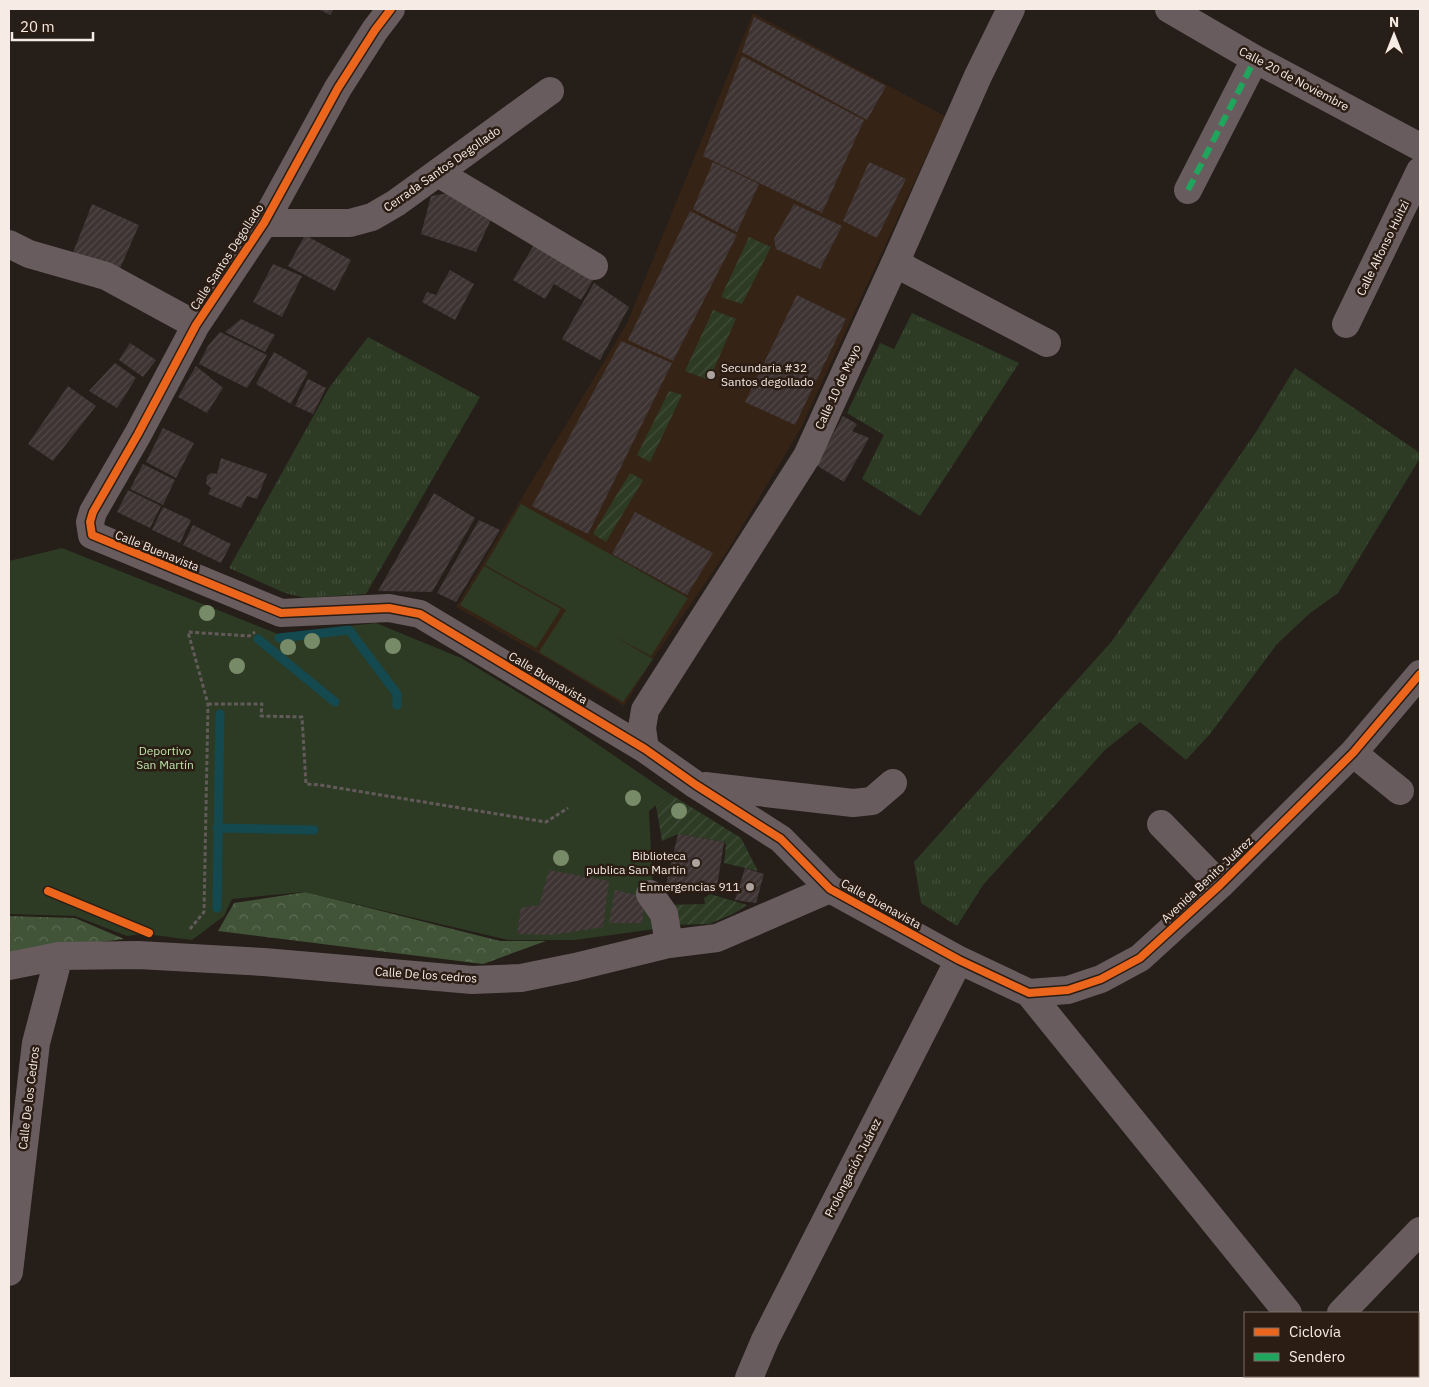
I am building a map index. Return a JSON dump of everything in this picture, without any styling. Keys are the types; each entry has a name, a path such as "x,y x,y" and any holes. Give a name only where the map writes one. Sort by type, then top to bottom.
{"street":[{"name":"Calle Santos Degollado","path":"90,522 196,326 264,223 338,88 375,30 391,9"},
{"name":"Calle 10 de Mayo","path":"644,749 642,728 645,710 807,456 978,76 1011,9"},
{"name":"Calle 20 de Noviembre","path":"1169,9 1255,59 1420,147"},
{"path":"1188,190 1255,59"},
{"name":"Cerrada Santos Degollado","path":"264,223 350,223 372,217 396,203 550,91"},
{"name":"Calle Alfonso Huitzi","path":"1346,324 1420,171"},
{"path":"438,173 594,266"},
{"name":"Calle Santos Degollado","path":"9,244 29,254 106,276 196,326"},
{"path":"896,261 908,270 1047,343"},
{"name":"Calle Buenavista","path":"90,522 92,535 110,544 281,613 389,608 420,614 644,749 696,785 781,839 830,889 959,960"},
{"name":"Avenida Benito Juárez","path":"959,960 1029,993 1068,990 1101,979 1140,958 1220,885 1352,753 1420,674"},
{"path":"1352,753 1400,791"},
{"path":"696,785 853,803 872,801 893,783"},
{"path":"1161,824 1220,885"},
{"name":"Calle De los cedros","path":"9,966 59,956 138,955 207,958 472,980 521,978 669,944 717,938 830,889"},
{"path":"650,894 664,914 669,944"},
{"name":"Calle De los Cedros","path":"9,1272 36,1043 59,956"},
{"name":"Prolongación Juárez","path":"750,1378 765,1340 959,960"},
{"path":"1029,993 1287,1312"},
{"path":"1342,1312 1420,1231"}],"path":[{"path":"204,912 208,704 188,632 249,636 260,629"},
{"path":"208,704 262,704 261,716 302,717 306,784 546,822 568,808"}],"shaded area":[{"name":"Secundaria #32 Santos degollado","path":"753,13 945,116 801,428 728,550 653,659 624,706 553,662 456,607 627,323"}],"green space":[{"path":"749,237 771,247 742,304 721,297"},
{"path":"713,310 736,319 709,380 685,371"},
{"path":"912,313 1019,363 920,516 862,479 884,435 847,413 880,343 894,349"},
{"path":"368,337 480,397 366,594 305,598 285,593 229,568 329,388"},
{"path":"1295,368 1420,453 1420,458 1338,593 1309,614 1277,644 1210,734 1186,760 1140,722 1105,750 983,885 957,926 921,903 914,862 1112,641 1256,432"},
{"path":"669,391 682,395 650,462 637,455"},
{"path":"630,473 643,480 606,542 593,534"},
{"path":"521,504 688,598 651,656 612,635 653,659 623,702 539,652 566,610 485,565"},
{"name":"Deportivo San Martín","path":"62,548 278,634 376,623 461,658 549,711 670,794 649,811 655,929 575,940 508,940 304,892 232,899 224,916 192,940 149,933 127,936 75,916 9,914 9,561"},
{"path":"484,566 561,609 536,648 460,605"},
{"path":"670,794 741,838 758,871 724,863 726,845 724,842 678,834 662,841 656,806"},
{"path":"306,892 500,941 546,941 483,964 218,931 234,903"},
{"path":"710,894 747,905 733,914 709,924 671,925 667,905 705,904 704,898"},
{"path":"9,916 75,918 124,939 21,952 9,956"}],"building":[{"path":"318,9 334,9 330,15"},
{"path":"754,17 886,86 867,120 742,52"},
{"path":"742,56 864,120 822,213 703,156"},
{"path":"713,162 759,184 737,232 693,209"},
{"path":"869,162 906,179 877,238 843,221"},
{"path":"455,192 493,215 476,252 421,234 431,196"},
{"path":"92,204 139,225 118,273 72,255"},
{"path":"794,204 842,226 820,269 776,249 774,239"},
{"path":"690,211 737,235 673,361 628,340"},
{"path":"305,235 351,260 335,291 288,266"},
{"path":"535,243 595,277 581,300 554,284 545,299 513,280"},
{"path":"273,264 302,276 282,317 253,302"},
{"path":"450,270 474,284 455,320 422,302 427,292 436,295"},
{"path":"594,283 629,307 600,360 562,339"},
{"path":"797,295 846,319 795,425 745,402"},
{"path":"241,319 275,335 265,352 225,332"},
{"path":"220,332 267,355 247,388 199,364 208,346"},
{"path":"621,341 672,363 588,534 532,506"},
{"path":"130,343 156,360 143,377 119,360"},
{"path":"274,352 308,372 291,404 256,384"},
{"path":"115,363 136,378 117,408 89,391"},
{"path":"196,366 223,388 207,413 178,397"},
{"path":"308,379 326,388 313,414 295,406"},
{"path":"68,386 96,406 53,461 28,444"},
{"path":"843,416 857,424 852,431 869,438 844,482 816,465"},
{"path":"163,428 194,443 176,478 146,462"},
{"path":"221,458 267,474 257,499 247,496 241,508 208,494 211,488 206,484 207,476 211,473 217,474"},
{"path":"143,464 175,480 163,505 130,489"},
{"path":"128,490 161,506 150,528 117,512"},
{"path":"434,493 475,518 432,592 378,591"},
{"path":"163,507 191,520 180,543 152,530"},
{"path":"635,512 713,553 687,595 612,554"},
{"path":"479,520 500,530 456,602 437,593"},
{"path":"193,525 231,544 221,563 183,545"},
{"name":"Biblioteca publica San Martin","path":"678,834 724,842 716,893 666,884"},
{"name":"Enmergencias 911","path":"745,868 764,874 756,903 735,900"},
{"path":"549,870 609,881 603,927 552,935 517,934 521,908 539,905"},
{"path":"615,890 645,897 642,923 609,923"}],"waterway":[{"path":"279,638 349,630 397,694 397,705"},
{"path":"258,639 335,702"},
{"path":"217,908 220,714"},
{"path":"217,828 314,830"}],"marked path":[{"path":"1188,190 1255,59"}],"cycle path":[{"path":"391,9 375,30 338,88 264,223 196,325 138,434 93,512 90,522 92,535 281,613 389,608 420,614 645,749 696,785 781,839 830,889 959,960 1029,993 1068,990 1101,979 1140,958 1220,885 1353,753 1420,674"},
{"path":"48,891 149,933"}],"place":[{"name":"Secundaria #32 Santos degollado","path":"711,375"},
{"name":"Biblioteca publica San Martin","path":"696,863"},
{"name":"Enmergencias 911","path":"750,887"}]}
